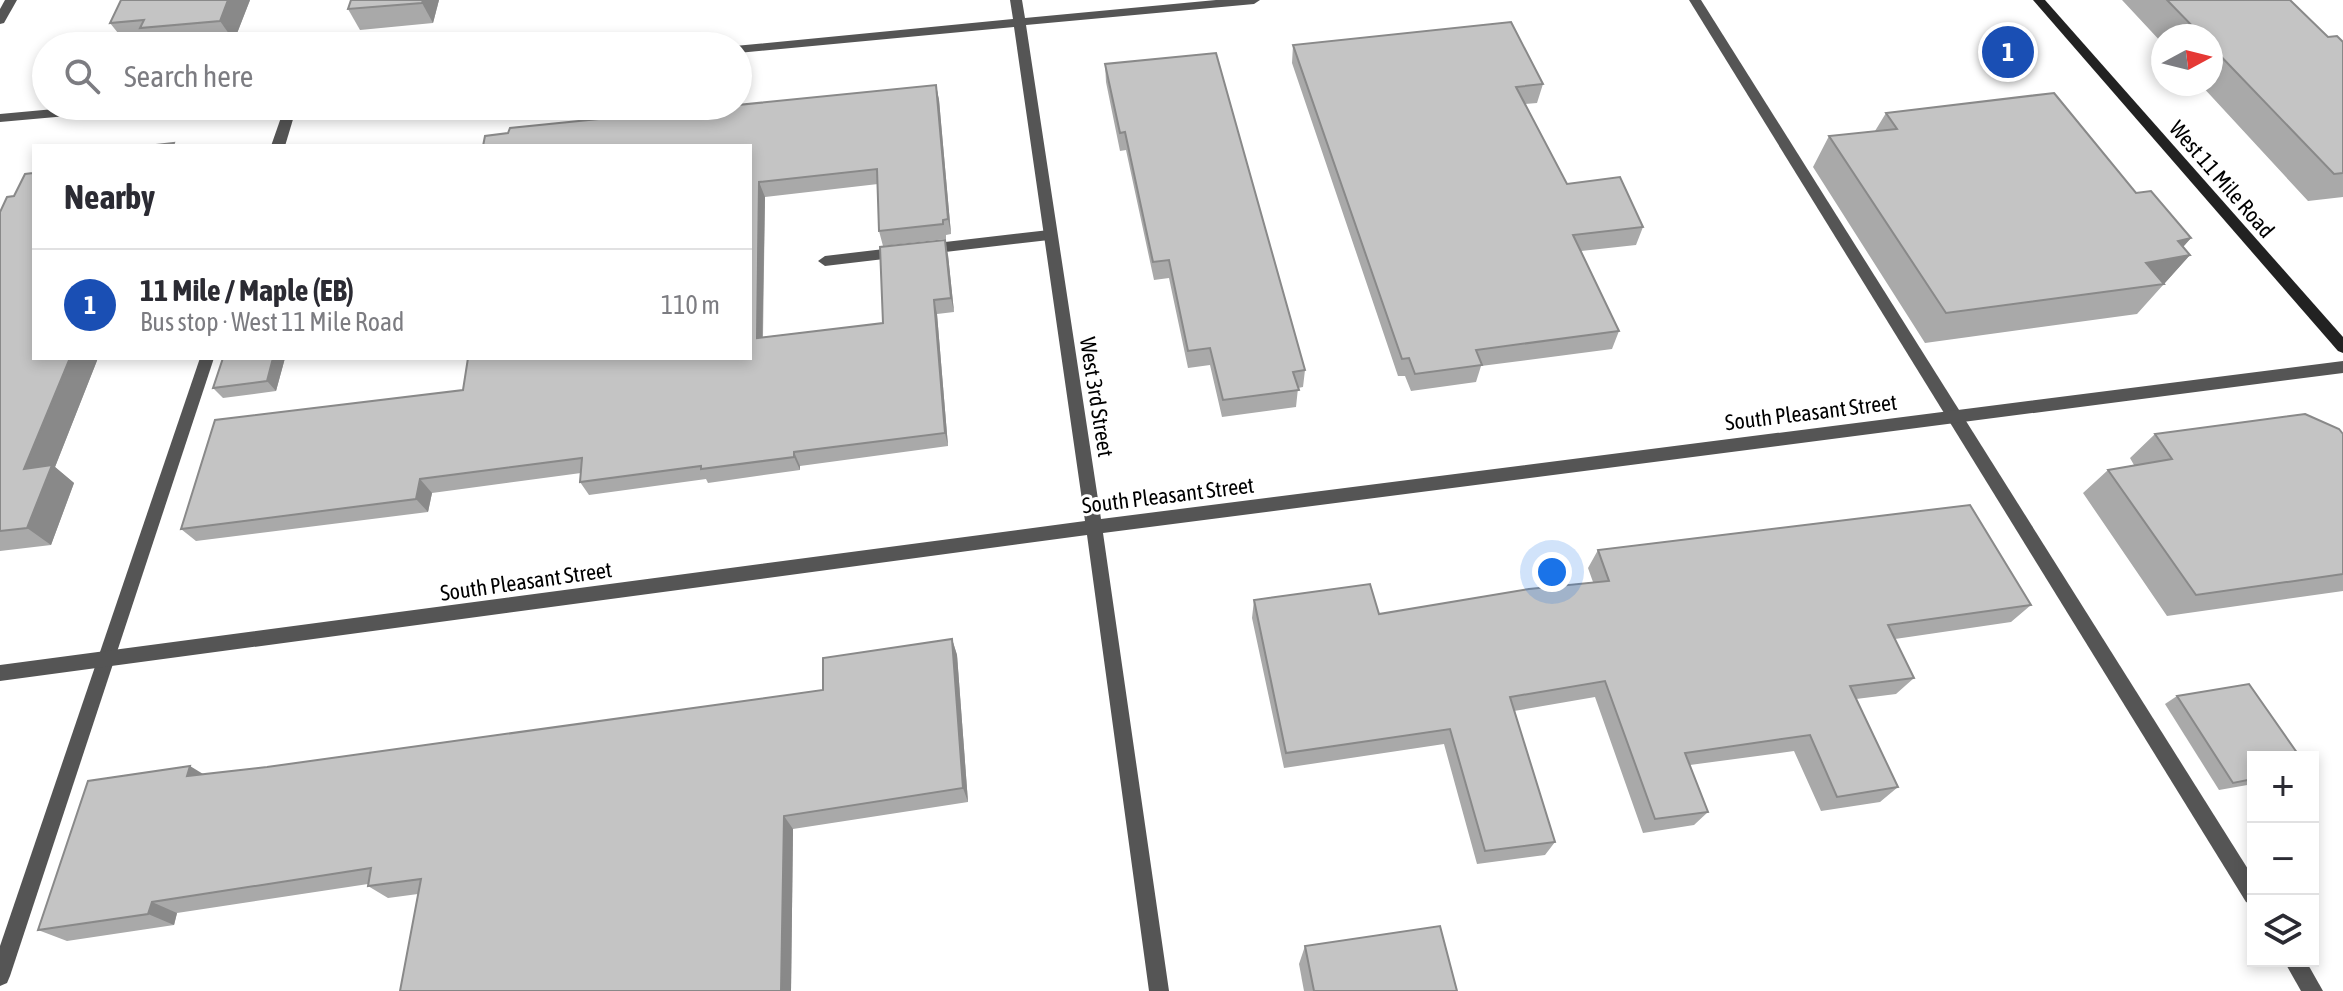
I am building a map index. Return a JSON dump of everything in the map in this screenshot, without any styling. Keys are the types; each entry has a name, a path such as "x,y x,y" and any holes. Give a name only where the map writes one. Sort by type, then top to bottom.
{"main road":[{"name":"West 11 Mile Road","path":"2039,0 2343,347"}],"street":[{"path":"0,20 11,0"},
{"name":"West 3rd Street","path":"1016,0 1159,991"},
{"path":"752,48 1254,0"},
{"path":"1695,0 2247,885"},
{"path":"0,118 32,115"},
{"path":"279,144 286,120"},
{"path":"825,261 1049,235"},
{"path":"0,976 206,360"},
{"name":"South Pleasant Street","path":"0,673 1094,527 2343,367"},
{"path":"2298,967 2313,991"}],"building":[{"path":"121,0 228,0 220,21 140,28 144,20 110,23"},
{"path":"351,0 423,0 422,3 348,9"},
{"path":"2167,0 2290,0 2328,37 2337,36 2343,42 2343,173 2334,174 2223,58 2223,24 2190,24"},
{"path":"1511,22 1543,84 1516,87 1567,184 1620,177 1643,227 1573,235 1619,331 1476,350 1482,365 1415,374 1409,358 1402,359 1293,45"},
{"path":"1216,53 1305,370 1293,372 1299,390 1223,400 1210,348 1188,351 1169,260 1153,262 1125,132 1120,133 1105,64"},
{"path":"936,85 948,219 943,220 943,224 879,231 877,169 759,182 757,338 883,323 880,247 945,240 951,298 934,300 945,433 794,452 794,457 580,482 582,458 420,479 416,499 181,529 215,420 463,390 468,360 752,360 752,144 483,144 485,136 508,133 510,128 589,120 752,120 752,104"},
{"path":"2054,93 2136,193 2151,191 2191,238 2178,241 2190,255 2146,263 2164,284 1946,313 1829,136 1897,129 1886,113"},
{"path":"32,173 32,360 69,360 24,469 52,465 27,528 0,531 0,212 7,197 14,196 25,174"},
{"path":"222,360 272,360 267,381 213,388"},
{"path":"2305,414 2339,429 2343,434 2343,574 2196,595 2108,470 2172,459 2155,434"},
{"path":"1970,505 2031,605 1888,625 1914,678 1850,686 1898,787 1837,797 1810,735 1685,753 1708,812 1655,819 1605,681 1510,697 1555,842 1485,851 1450,729 1286,753 1254,600 1370,584 1379,614 1529,589 1609,581 1598,550"},
{"path":"952,639 963,788 784,816 781,991 400,991 421,879 368,886 371,868 152,902 148,914 38,930 88,781 190,766 187,776 267,767 823,690 823,658"},
{"path":"2249,684 2296,751 2247,751 2247,780 2233,783 2177,696"},
{"path":"1440,926 1457,991 1314,991 1305,946"}],"place":[{"name":"11 Mile / Maple (EB)","path":"2008,52"}]}
